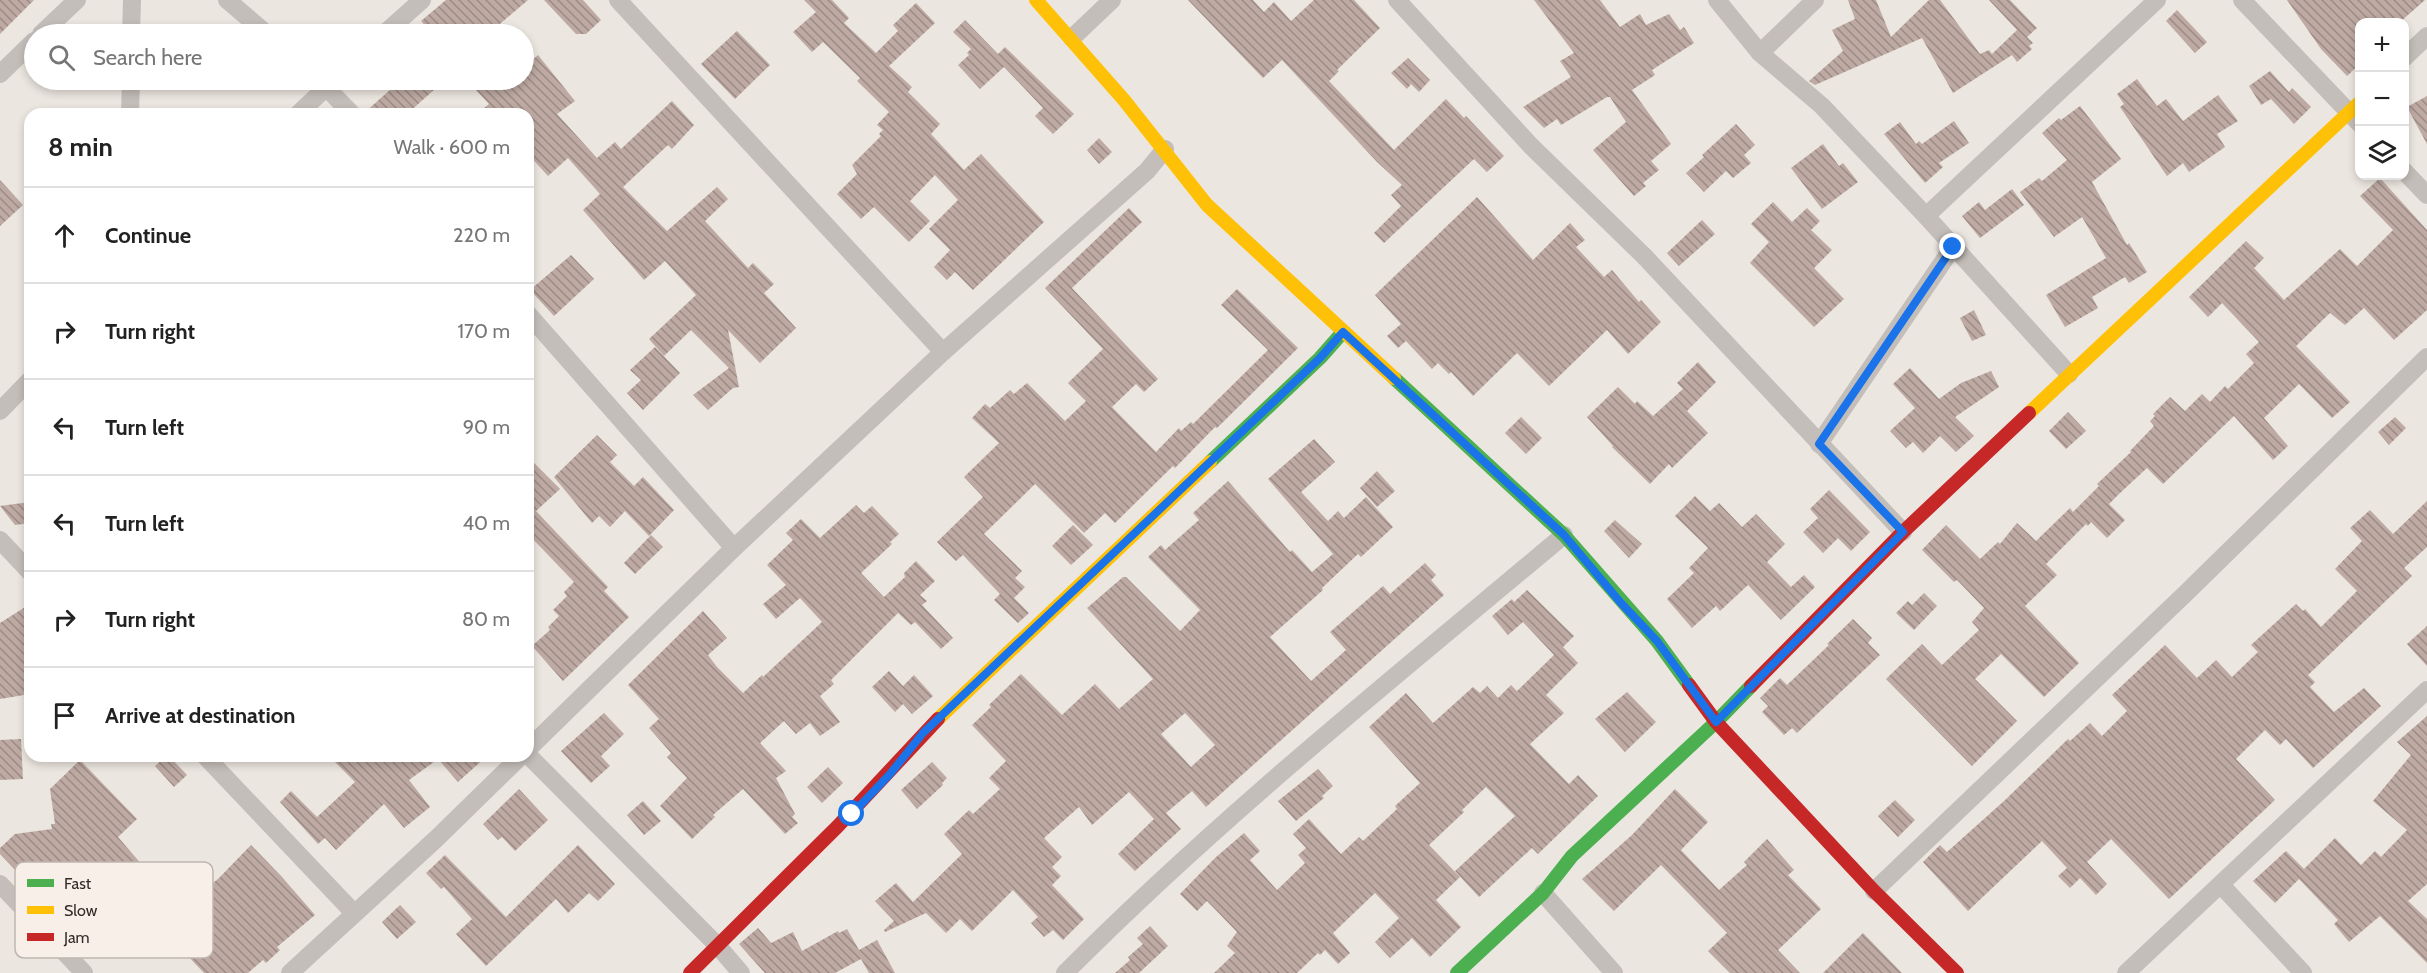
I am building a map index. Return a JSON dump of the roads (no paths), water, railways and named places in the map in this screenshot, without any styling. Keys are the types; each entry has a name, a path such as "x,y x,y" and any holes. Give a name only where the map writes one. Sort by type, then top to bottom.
{"street":[{"path":"52,24 78,0"},
{"path":"131,24 132,0"},
{"path":"227,0 255,24"},
{"path":"395,24 422,0"},
{"path":"618,0 943,352"},
{"path":"1036,0 1072,38 1165,149 1207,205 1564,535 1621,603 1657,641 1716,722 1874,891 1957,973"},
{"path":"1072,38 1112,0"},
{"path":"1397,0 1531,146 1645,258 1903,532"},
{"path":"1717,0 1760,53 1822,106 1926,216 2069,374"},
{"path":"1760,53 1815,0"},
{"path":"1926,216 2157,0"},
{"path":"2242,0 2355,111"},
{"path":"2409,53 2427,36"},
{"path":"0,75 24,51"},
{"path":"130,108 131,90"},
{"path":"303,108 320,90"},
{"path":"333,90 347,108"},
{"path":"1457,973 1543,893 1572,856 1716,722 1903,532 2069,374 2355,113"},
{"path":"534,743 734,548 943,352 1147,171 1165,149"},
{"path":"2409,176 2427,195"},
{"path":"1819,444 1953,247"},
{"path":"534,321 734,548"},
{"path":"690,973 852,814 890,774 923,733 1320,358 1343,332"},
{"path":"1874,891 2185,594 2427,357"},
{"path":"0,411 24,386"},
{"path":"1065,973 1216,829 1564,535"},
{"path":"0,540 24,566"},
{"path":"2126,973 2427,690"},
{"path":"534,761 717,945 741,973"},
{"path":"211,762 354,913"},
{"path":"290,973 515,762"},
{"path":"0,884 15,900"},
{"path":"2221,885 2303,973"},
{"path":"1543,893 1614,973"},
{"path":"70,958 84,973"}]}
